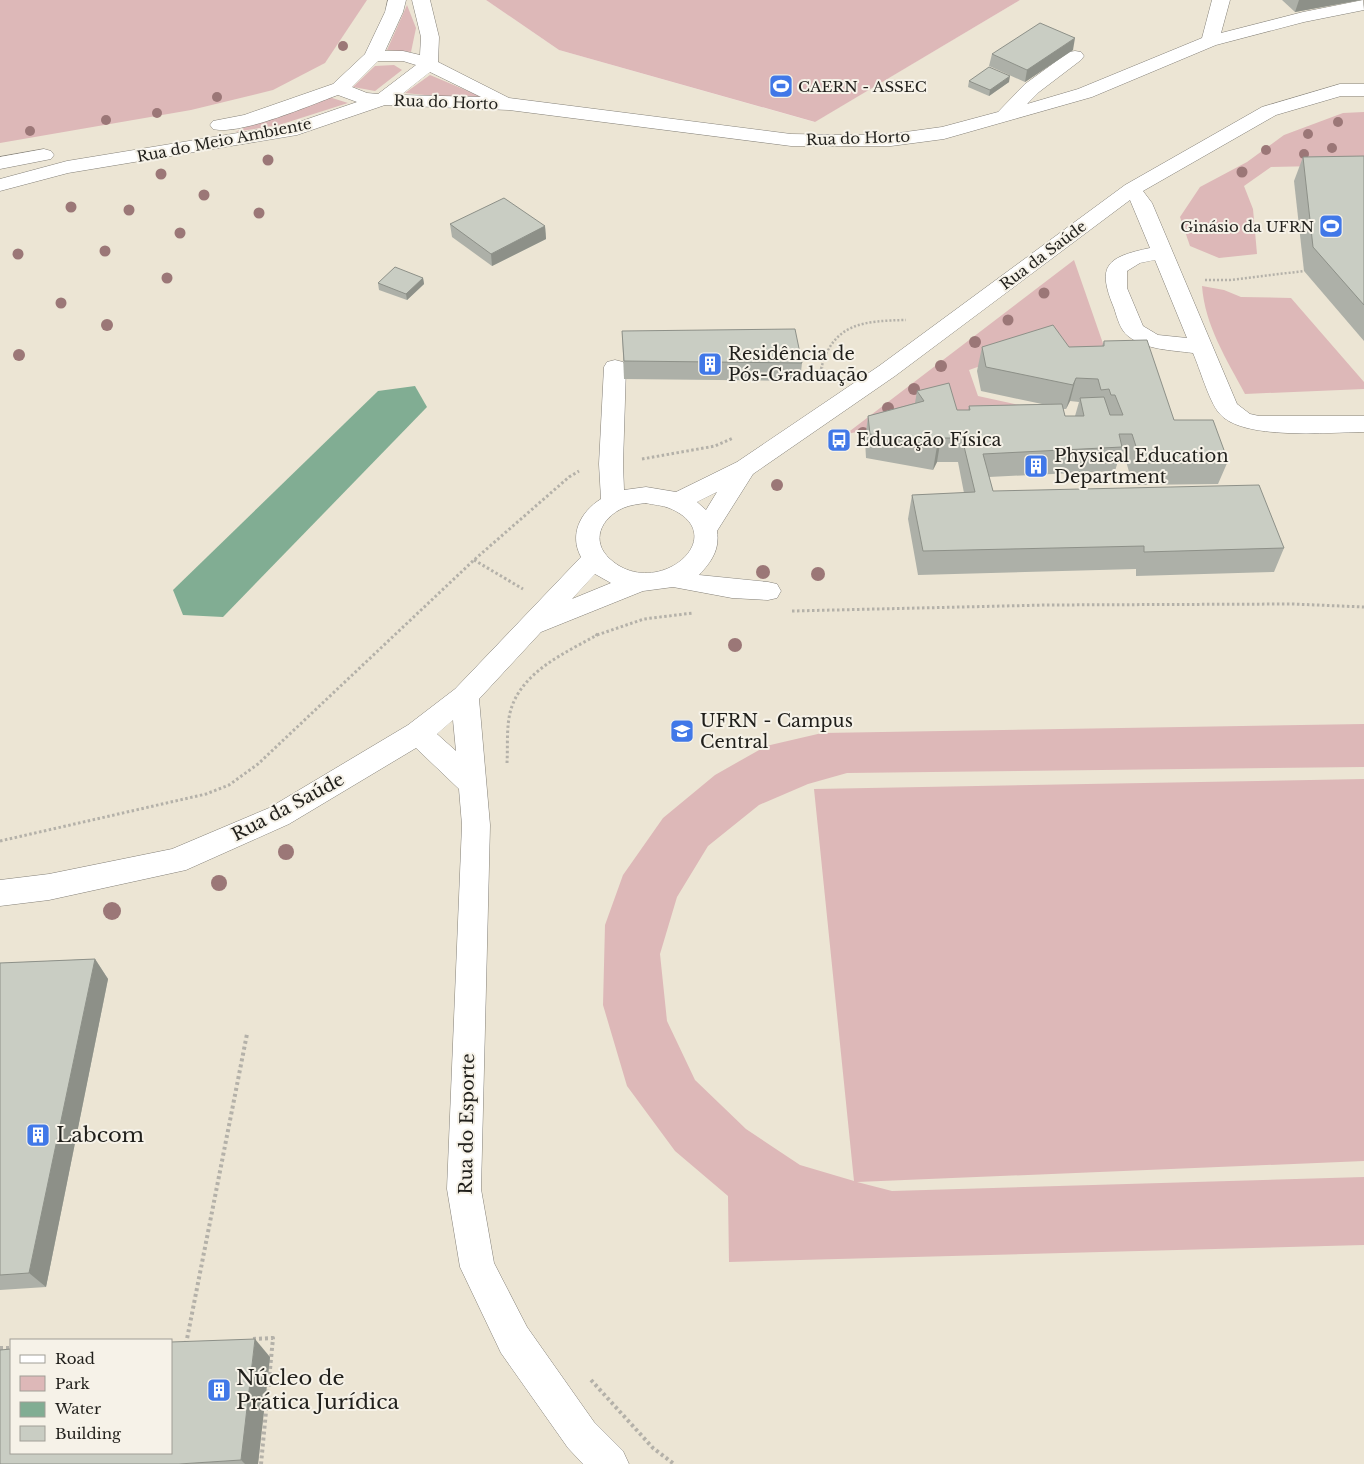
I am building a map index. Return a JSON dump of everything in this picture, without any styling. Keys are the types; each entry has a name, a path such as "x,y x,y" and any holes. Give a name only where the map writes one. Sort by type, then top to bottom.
{"lane":[{"name":"Rua do Meio Ambiente","path":"0,163 248,120 340,88 373,56 394,12 397,0"},
{"path":"421,0 430,37 429,64"},
{"path":"1210,41 1221,0"},
{"name":"Rua do Horto","path":"340,88 358,98 509,104 791,140 847,142 891,140 944,132 1085,93 1210,41 1303,17 1364,5"},
{"name":"Rua do Horto","path":"373,56 403,56 429,64 509,104"},
{"path":"1004,116 1032,88 1074,56"},
{"name":"Rua do Meio Ambiente","path":"0,185 67,167 297,129 382,100 429,64"},
{"name":"Rua da Saúde","path":"679,501 746,468 886,371 1132,189 1269,110 1340,90 1364,90"},
{"path":"1132,189 1142,203 1227,408 1236,417 1246,422 1259,424 1364,424"},
{"path":"1162,252 1133,258 1117,268 1116,288 1134,330 1152,341 1202,347"},
{"path":"614,503 612,464 615,367"},
{"name":"Rua da Saúde","path":"557,609 594,559 604,570 620,578 640,582 674,578 695,565 704,552 707,540 706,529 746,468"},
{"path":"594,559 588,547 587,534 592,522 600,511 629,497 663,496 679,501 692,509 706,529"},
{"path":"674,578 698,585 730,590 768,591"},
{"name":"Rua da Saúde","path":"0,893 49,887 176,861 279,816 418,733 465,696 529,626 557,609 640,582"},
{"name":"Rua do Esporte","path":"465,696 476,825 464,1189 478,1267 514,1340 586,1449 610,1464"},
{"path":"418,733 472,784"}],"path":[{"path":"1230,280 1304,271"},
{"path":"816,386 827,350 848,327 869,321 912,320"},
{"path":"0,840 206,794 228,785 258,764 474,560 569,477 581,469 715,446 738,436"},
{"path":"474,560 597,634"},
{"path":"782,611 1056,605 1293,604 1364,607"},
{"path":"506,772 511,709 518,693 532,677 556,658 597,634 638,619 665,614 694,613"},
{"path":"187,1344 247,1034"},
{"path":"244,1340 273,1338 261,1464"},
{"path":"179,1344 197,1343"},
{"path":"588,1375 653,1448 674,1464"}],"shaded area":[{"name":"UFRN - Campus Central","path":"0,0 486,0 559,50 814,122 1020,0 1364,0 1364,1464 0,1464"}],"green space":[{"path":"0,0 367,0 325,63 273,90 191,110 0,143"},
{"name":"CAERN - ASSEC","path":"486,0 1020,0 815,122 559,50"},
{"path":"407,5 416,28 411,52 387,50"},
{"path":"394,65 402,70 375,91 353,87 375,66"},
{"path":"430,75 494,102 405,93"},
{"path":"329,97 348,103 279,125 235,132 258,122"},
{"path":"1364,112 1364,165 1271,167 1244,186 1253,209 1257,254 1219,258 1190,246 1180,217 1200,187 1247,162 1284,135 1343,113"},
{"path":"1074,260 1107,355 1046,343 969,370 978,396 1061,414 908,423 846,434"},
{"path":"1202,286 1224,290 1241,297 1291,298 1364,382 1364,389 1245,394 1212,329 1207,315"},
{"path":"1364,724 1364,767 847,773 808,784 759,805 708,846 677,897 660,954 667,1021 695,1080 746,1129 800,1165 854,1181 814,789 1364,779 1364,1161 857,1182 892,1191 1364,1177 1364,1245 729,1262 728,1196 675,1151 627,1086 603,1005 605,925 623,875 663,818 715,775 766,746 822,733"}],"water":[{"path":"415,386 427,407 223,617 183,615 173,590 378,391"}],"building":[{"path":"1040,23 1075,38 1027,70 992,54"},
{"path":"989,67 1010,76 990,90 969,81"},
{"name":"Ginásio da UFRN","path":"1364,156 1364,305 1313,247 1303,157"},
{"path":"504,198 545,226 491,254 450,224"},
{"path":"395,267 423,278 406,294 378,283"},
{"path":"1053,325 1069,347 1104,346 1104,341 1147,340 1174,420 1213,420 1228,461 1141,462 1132,434 1119,434 1122,447 983,454 993,491 1259,485 1284,548 1144,552 1144,546 923,551 912,495 975,492 962,438 941,438 937,446 870,434 868,416 924,401 917,391 949,383 957,410 970,410 969,406 1062,404 1065,416 1084,416 1080,398 1104,397 1110,415 1123,415 1115,395 1111,395 1109,389 1101,390 1098,379 1076,378 1073,385 986,367 982,347"},
{"path":"795,329 802,363 624,361 622,331"},
{"name":"Labcom","path":"95,959 29,1273 0,1275 0,963"},
{"name":"Núcleo de Prática Jurídica","path":"255,1339 241,1460 179,1464 0,1464 0,1350 10,1349 10,1454 172,1454 172,1342"}],"place":[{"name":"CAERN - ASSEC","path":"781,86"},
{"name":"Ginásio da UFRN","path":"1331,226"},
{"name":"Residência de Pós-Graduação","path":"710,364"},
{"name":"Educação Física","path":"839,440"},
{"name":"Physical Education Department","path":"1036,466"},
{"name":"UFRN - Campus Central","path":"682,731"},
{"name":"Labcom","path":"38,1135"},
{"name":"Núcleo de Prática Jurídica","path":"219,1390"}]}
